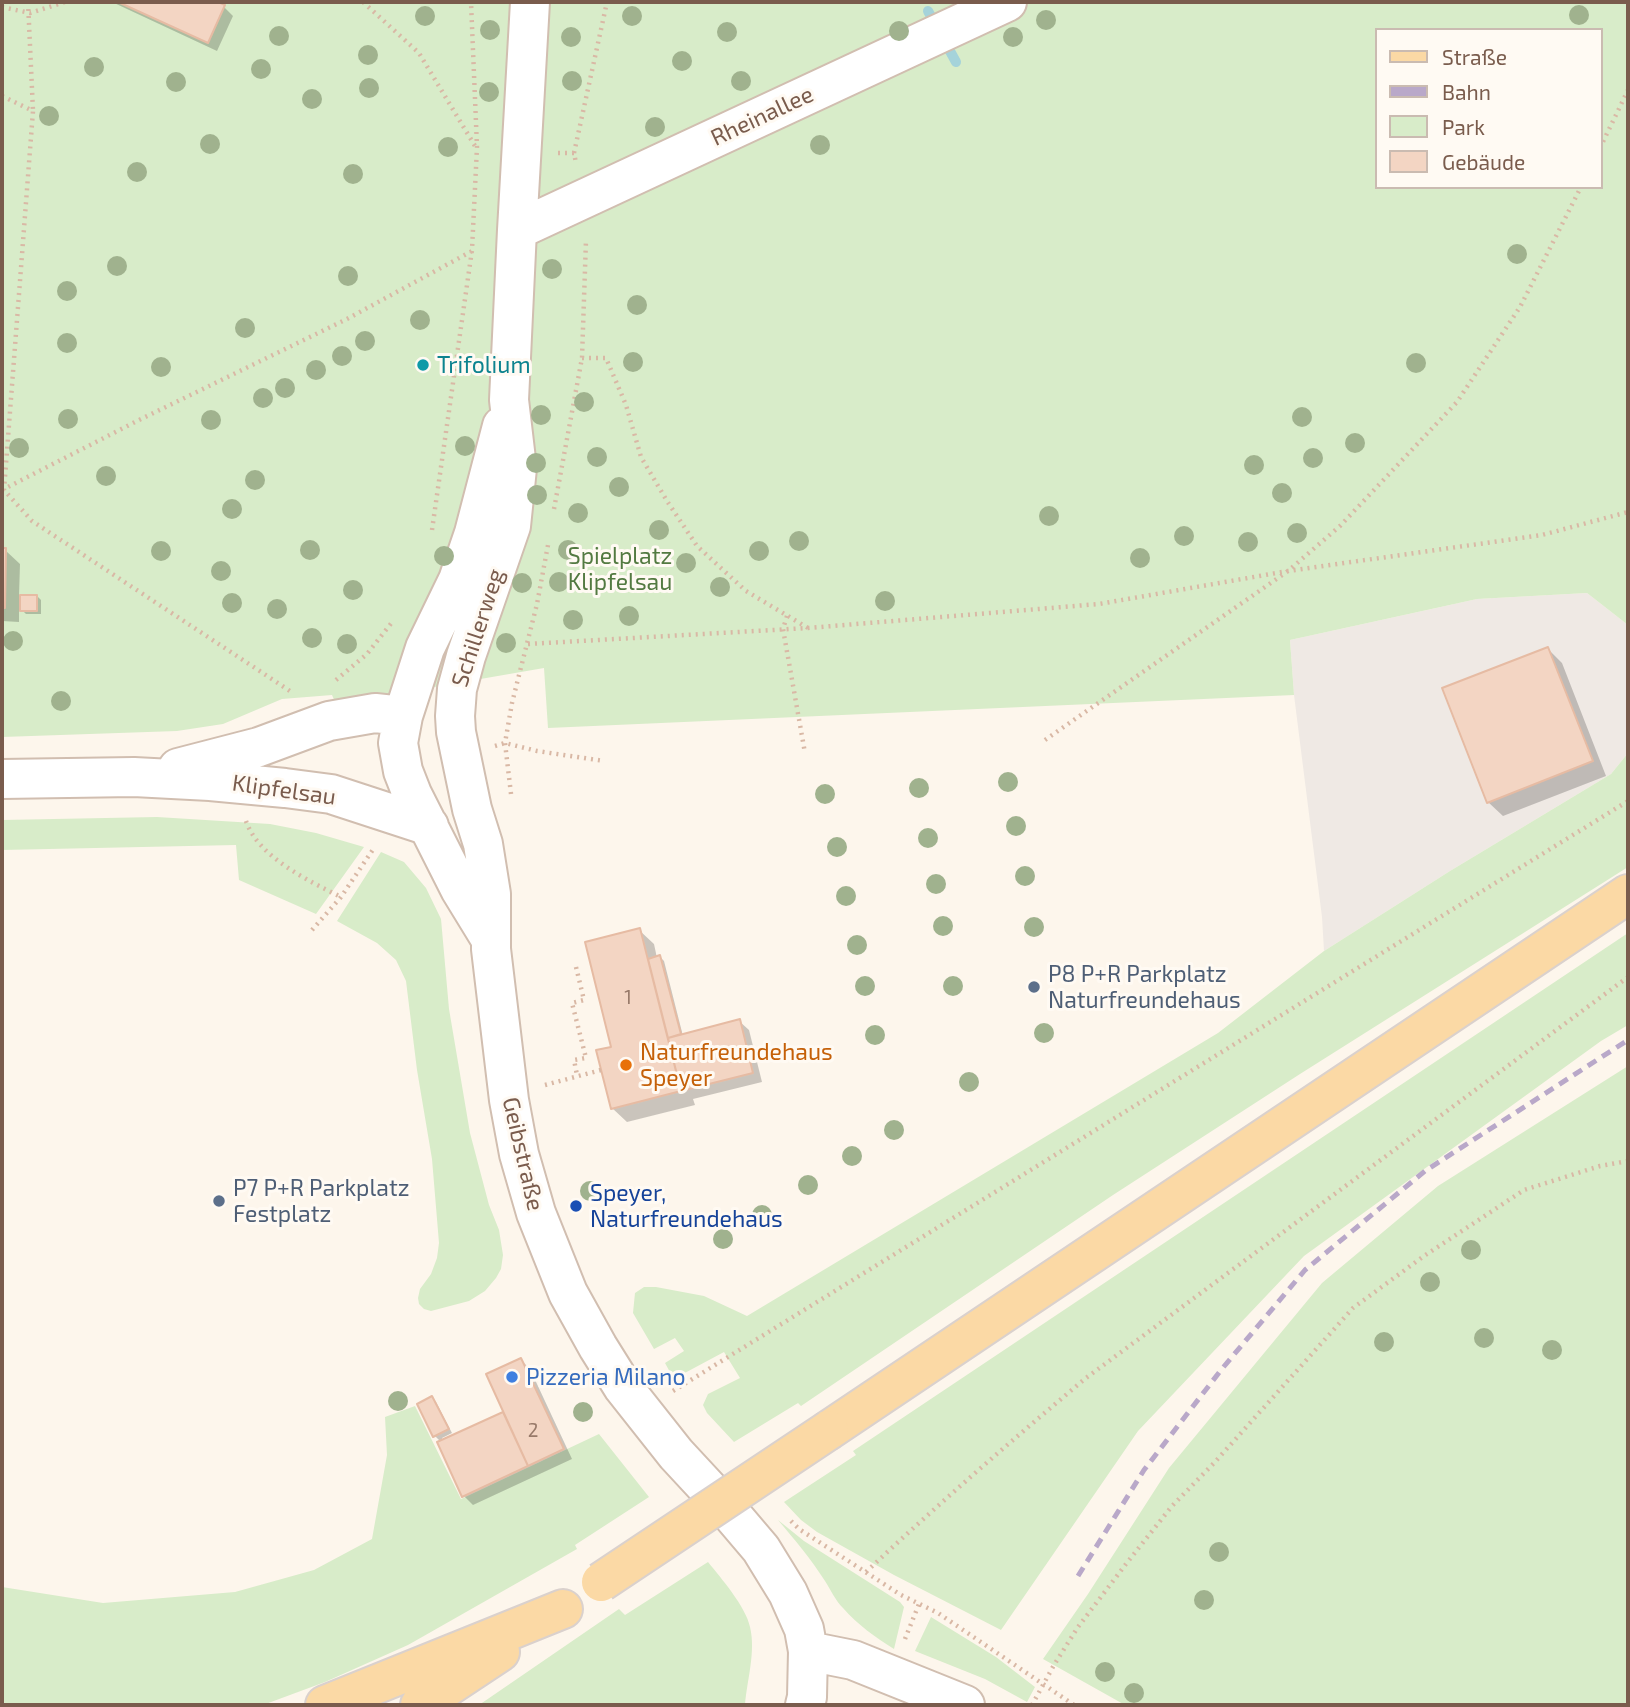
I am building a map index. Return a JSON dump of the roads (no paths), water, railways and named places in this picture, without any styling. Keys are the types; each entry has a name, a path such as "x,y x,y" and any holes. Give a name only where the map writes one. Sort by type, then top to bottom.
{"main road":[{"path":"420,1705 1628,894"},
{"path":"325,1705 564,1609"}],"street":[{"name":"Schillerweg","path":"490,938 491,894 483,844 472,809 456,732 455,716 457,689 466,656 511,526 517,468 509,400 530,2"},
{"name":"Rheinallee","path":"517,230 1007,2"},
{"name":"Schillerweg","path":"403,716 425,648 458,580 474,533 509,400"},
{"name":"Klipfelsau","path":"134,778 259,747 329,721 375,713 403,716"},
{"path":"403,716 426,733 472,809"},
{"name":"Geibstraße","path":"403,716 398,743 403,771 412,794 460,889 490,938 509,1100 519,1154 536,1213 568,1293 624,1387 676,1454 761,1549 788,1593 803,1629 808,1651 811,1702"},
{"name":"Klipfelsau","path":"2,779 210,780 331,794 429,825"},
{"path":"808,1651 853,1660 965,1705"}],"waterway":[{"path":"928,11 956,62"}],"railway":[{"path":"1078,1576 1144,1470 1221,1370 1305,1270 1425,1171 1628,1040"}],"place":[{"name":"Trifolium","path":"423,365"},
{"name":"P8 P+R Parkplatz Naturfreundehaus","path":"1034,987"},
{"name":"Naturfreundehaus Speyer","path":"626,1065"},
{"name":"P7 P+R Parkplatz Festplatz","path":"219,1201"},
{"name":"Speyer, Naturfreundehaus","path":"576,1206"},
{"name":"Pizzeria Milano","path":"512,1377"}],"park label":[{"name":"Spielplatz Klipfelsau","path":"620,569"}]}
